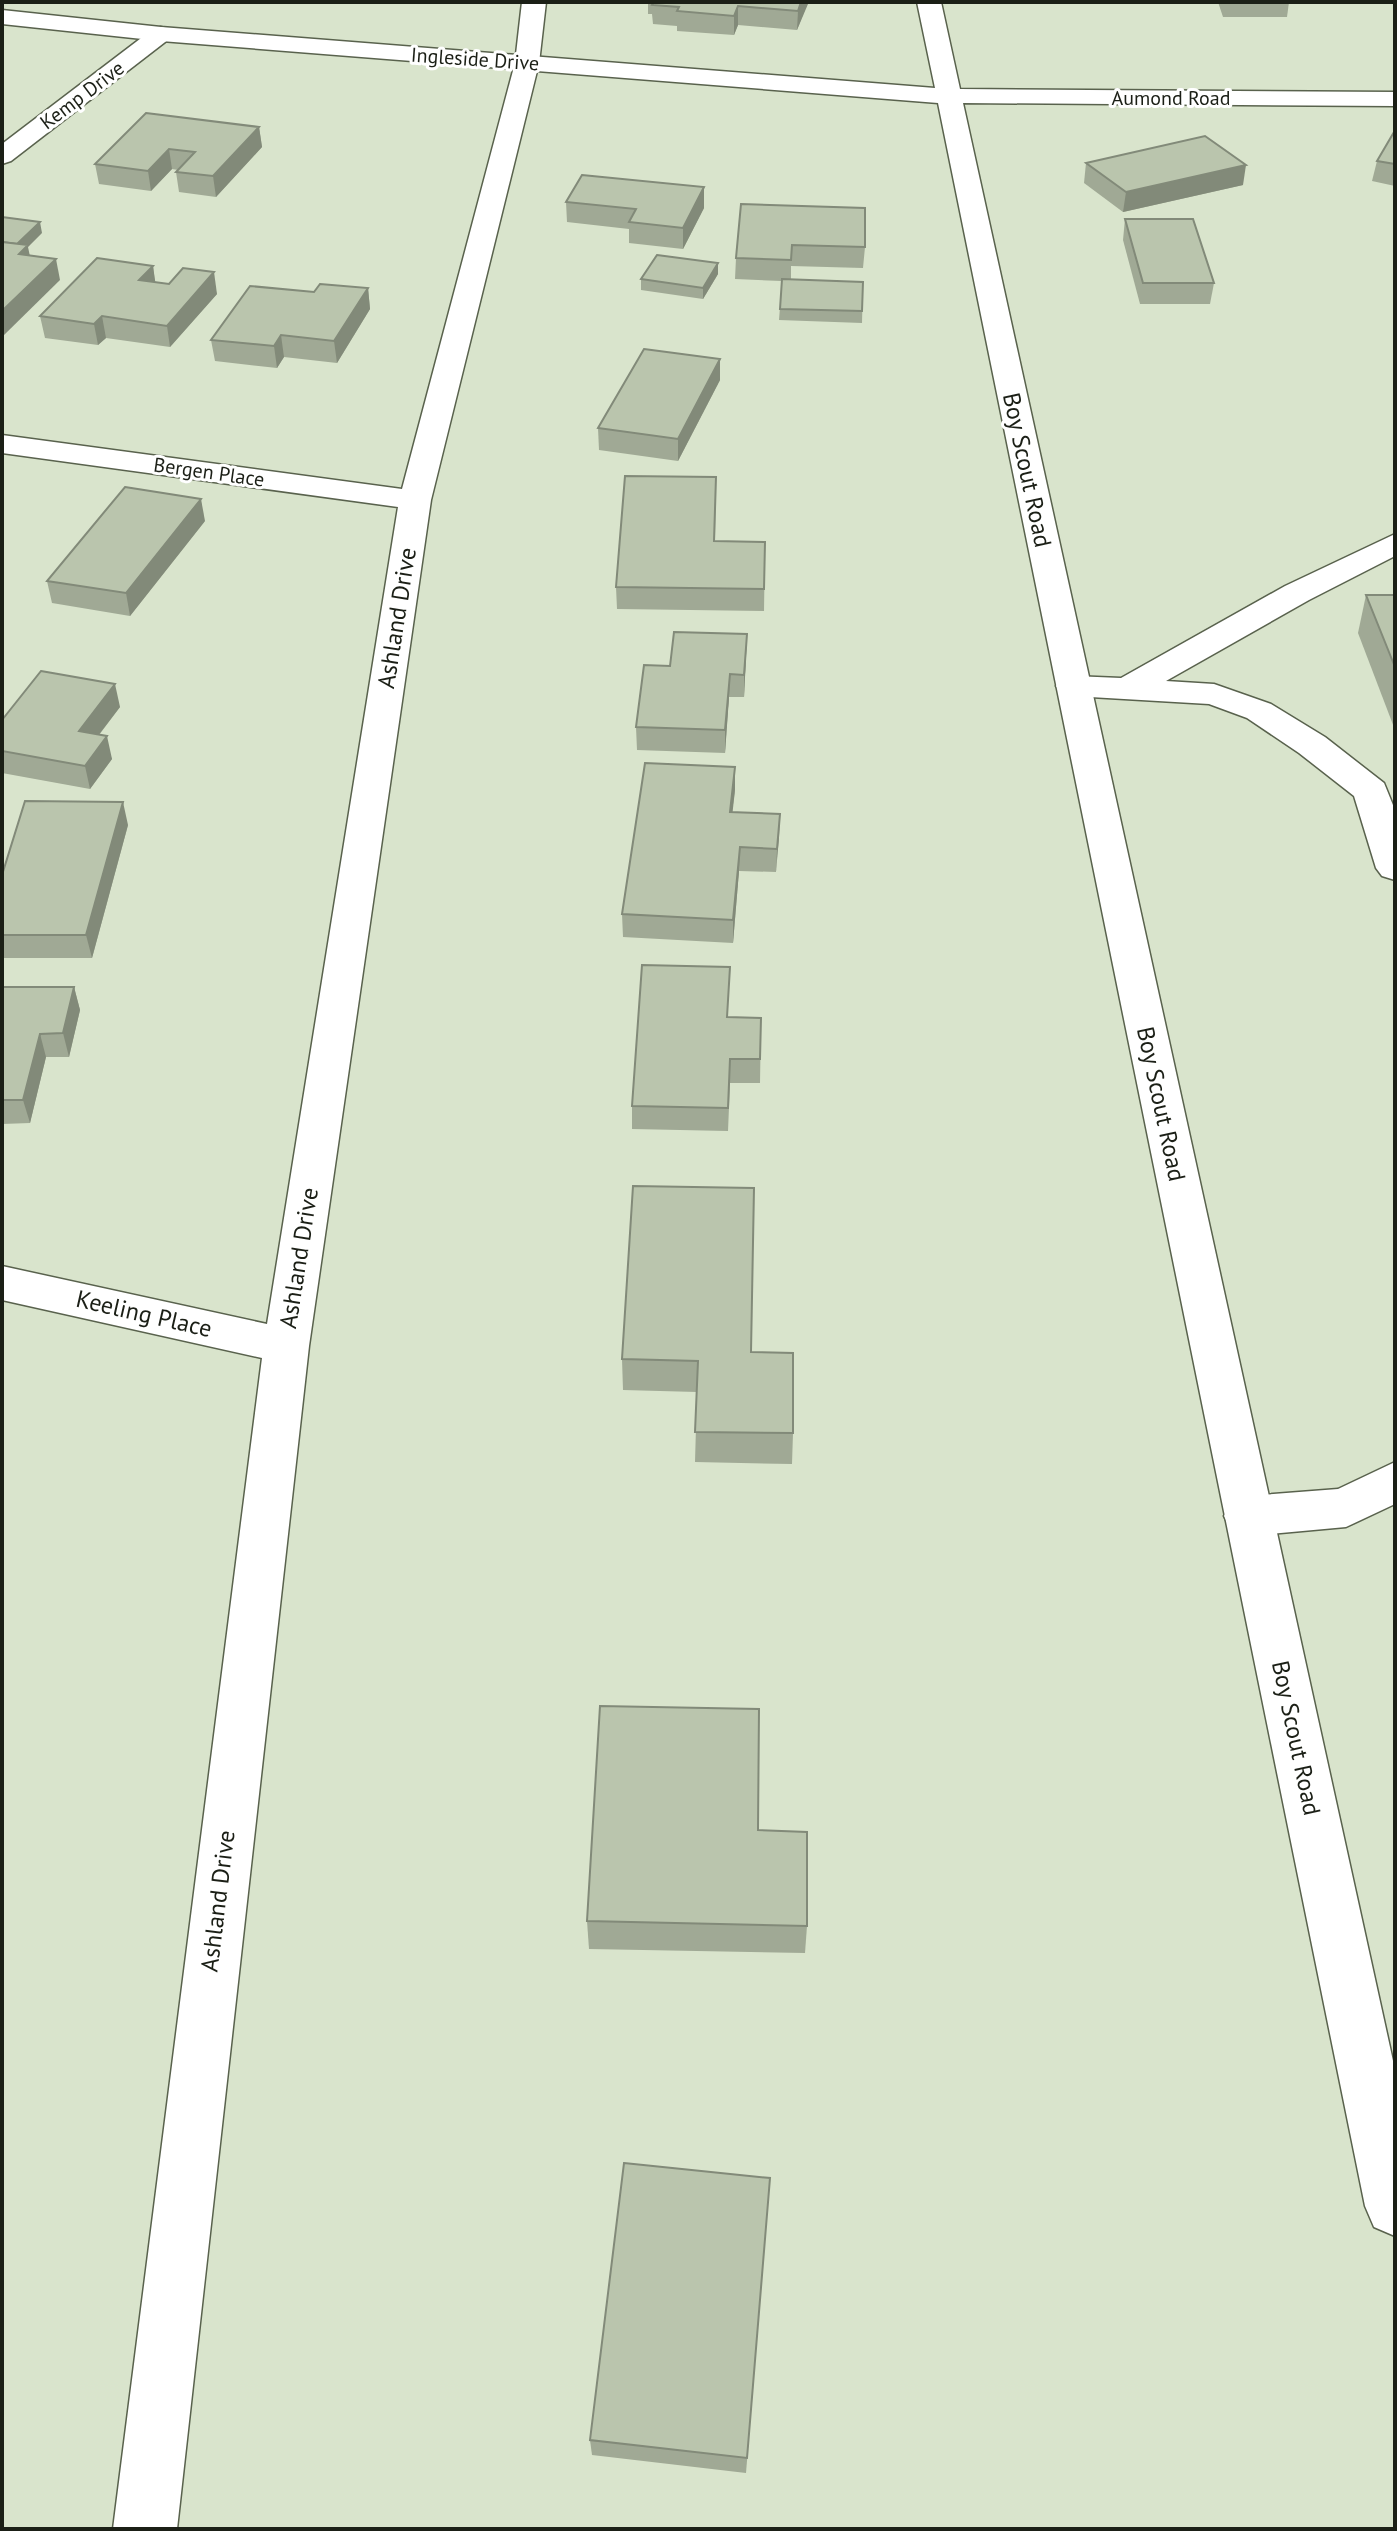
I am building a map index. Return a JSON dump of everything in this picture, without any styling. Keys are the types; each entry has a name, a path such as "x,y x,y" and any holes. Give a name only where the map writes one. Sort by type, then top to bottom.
{"street":[{"name":"Ashland Drive","path":"145,2529 286,1346 415,500 527,63 534,2"},
{"name":"Boy Scout Road","path":"929,2 1395,2206"},
{"name":"Ingleside Drive","path":"2,17 161,34 948,96"},
{"name":"Kemp Drive","path":"2,156 161,34"},
{"name":"Aumond Road","path":"948,96 1395,99"},
{"name":"Bergen Place","path":"2,444 415,500"},
{"path":"1127,689 1297,593 1395,544"},
{"path":"1073,686 1214,694 1259,711 1312,745 1371,791 1395,868"},
{"name":"Keeling Place","path":"2,1283 286,1346"},
{"path":"1248,1516 1346,1508 1395,1481"}],"building":[{"path":"654,2 801,2 798,11 738,6 734,16 677,11 679,7 652,5"},
{"path":"146,113 259,127 213,176 176,172 195,152 169,149 148,171 95,164"},
{"path":"1394,132 1395,164 1377,161"},
{"path":"1205,136 1246,165 1126,192 1086,163"},
{"path":"582,175 704,187 683,228 629,222 636,209 566,202"},
{"path":"741,204 865,208 865,247 792,245 791,260 736,258"},
{"path":"2,217 40,222 17,244 2,242"},
{"path":"1125,219 1193,219 1214,283 1143,283"},
{"path":"2,242 28,245 19,254 56,259 2,311"},
{"path":"657,255 718,263 703,288 641,279"},
{"path":"97,258 153,266 139,280 169,284 183,268 214,272 167,326 102,316 94,324 40,316"},
{"path":"782,279 863,282 862,311 780,309"},
{"path":"320,284 368,288 334,341 281,335 274,346 211,340 250,286 314,292"},
{"path":"644,349 720,359 678,439 598,428"},
{"path":"625,476 716,477 714,541 765,542 764,589 616,587"},
{"path":"125,487 201,499 126,593 47,581"},
{"path":"1366,595 1395,595 1395,667"},
{"path":"674,632 747,634 744,675 730,674 725,730 636,727 644,665 670,666"},
{"path":"41,671 115,684 79,731 107,736 85,766 2,751 2,720"},
{"path":"645,763 735,767 730,812 780,814 777,849 740,847 733,920 622,914"},
{"path":"25,801 123,802 86,935 2,935 2,875"},
{"path":"642,965 730,967 727,1017 761,1018 760,1059 730,1059 728,1108 632,1106"},
{"path":"2,987 74,987 63,1033 40,1034 23,1100 2,1100"},
{"path":"633,1186 754,1188 751,1352 793,1353 793,1433 695,1432 698,1361 622,1359"},
{"path":"600,1706 759,1709 758,1830 807,1832 807,1926 587,1921"},
{"path":"624,2163 770,2178 747,2458 590,2440"}]}
